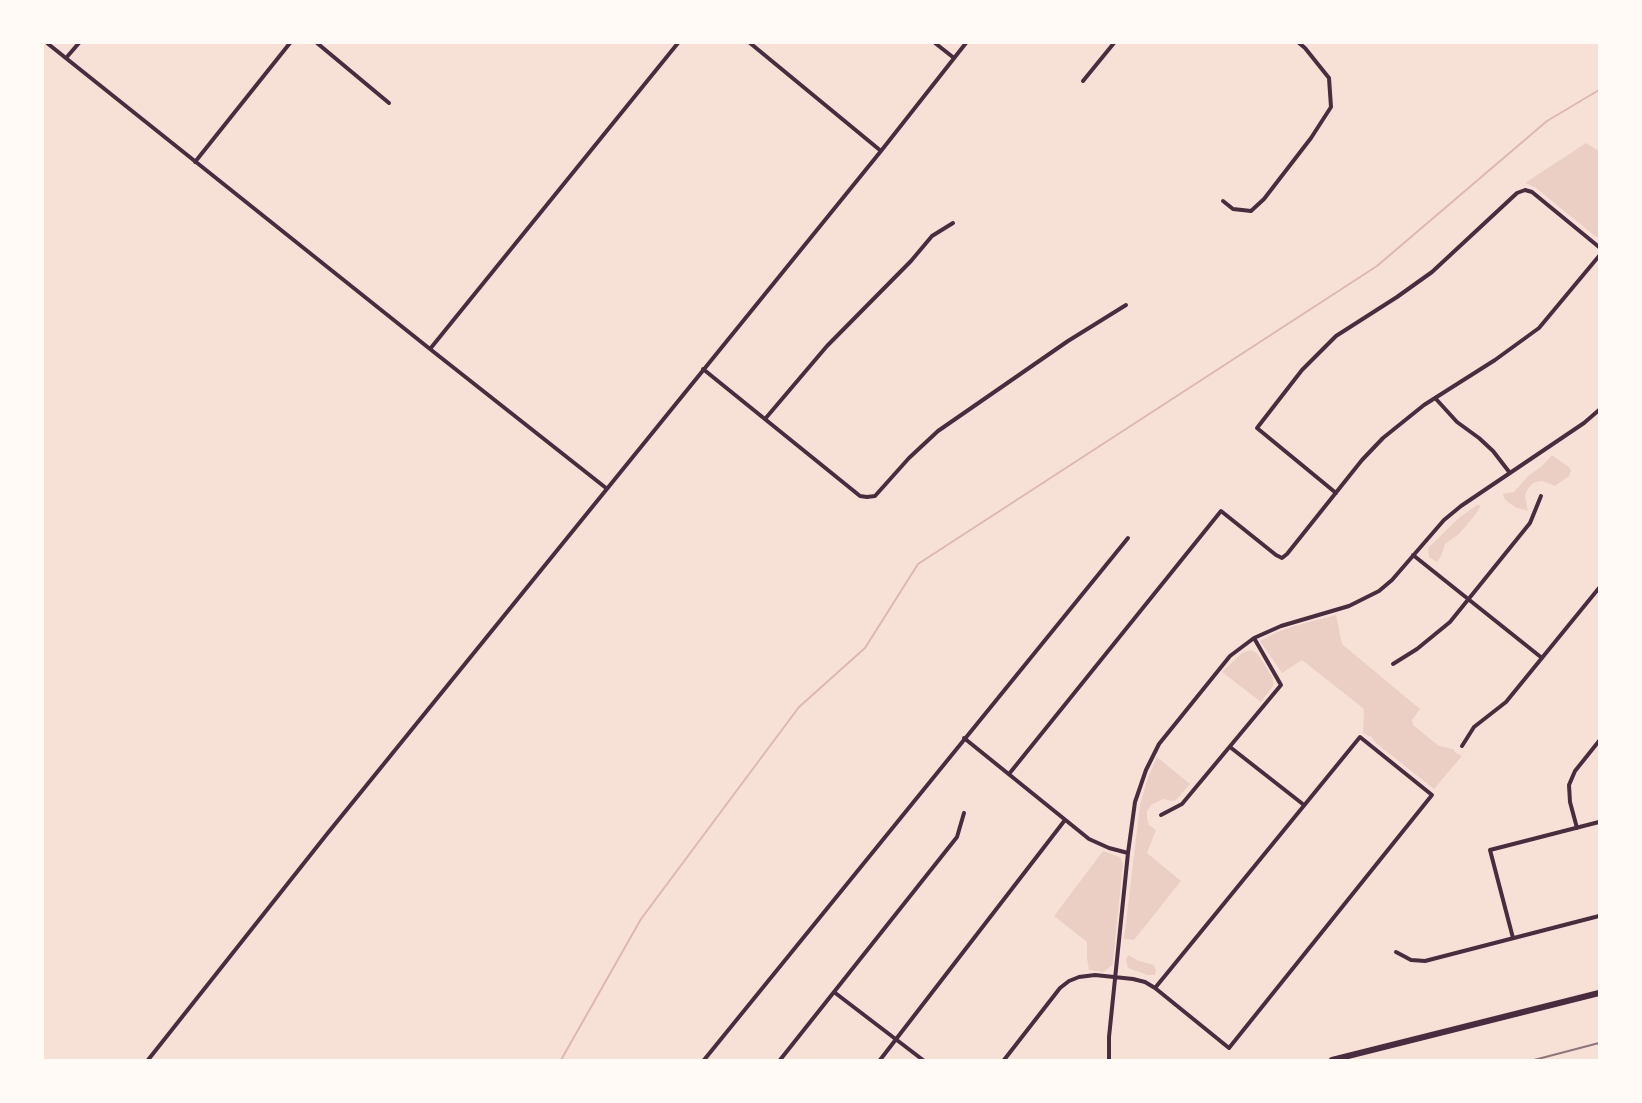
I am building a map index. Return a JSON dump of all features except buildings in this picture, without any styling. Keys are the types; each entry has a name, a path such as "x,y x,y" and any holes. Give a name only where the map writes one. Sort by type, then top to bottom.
{"main road":[{"path":"1332,1060 1599,993"}],"street":[{"path":"47,43 606,488"},
{"path":"66,58 79,43"},
{"path":"196,162 290,43"},
{"path":"317,43 389,103"},
{"path":"430,349 678,43"},
{"path":"750,43 881,152"},
{"path":"935,43 954,58"},
{"path":"148,1060 322,840 606,488 881,152 966,43"},
{"path":"1083,81 1114,43"},
{"path":"1223,201 1232,209 1251,211 1264,199 1311,138 1331,107 1329,78 1305,48 1299,43"},
{"path":"1336,492 1257,428 1302,370 1336,336 1397,297 1432,272 1517,193 1525,190 1532,192 1599,247"},
{"path":"765,418 827,346 911,261 932,236 953,224"},
{"path":"1009,774 1220,511 1276,555 1282,558 1287,554 1336,492 1383,438 1424,405 1436,399 1517,346 1539,328 1599,256"},
{"path":"703,369 860,496 875,496 909,458 938,431 1037,362 1126,305"},
{"path":"1436,399 1457,422 1479,438 1493,451 1510,473"},
{"path":"1109,1060 1109,1037 1128,853 1135,802 1143,776 1159,744 1230,656 1254,638 1282,626 1349,606 1379,591 1392,580 1444,520 1584,423 1599,410"},
{"path":"1393,664 1417,649 1450,622 1530,523 1541,496"},
{"path":"704,1060 964,738 1128,538"},
{"path":"1413,555 1542,658"},
{"path":"1462,746 1474,727 1506,702 1599,588"},
{"path":"1161,815 1182,804 1281,685 1254,638"},
{"path":"1004,1060 1054,995 1069,981 1079,976 1090,975 1116,977 1145,982 1155,988 1229,1048 1432,795 1360,737 1155,988"},
{"path":"964,738 1094,842 1128,853"},
{"path":"1577,828 1570,802 1569,785 1575,771 1599,742"},
{"path":"1230,747 1304,805"},
{"path":"780,1060 957,837 964,813"},
{"path":"880,1060 1065,820"},
{"path":"1513,938 1490,850 1599,822"},
{"path":"1396,952 1411,960 1425,961 1599,916"},
{"path":"834,992 923,1060"}],"shaded area":[{"path":"1586,143 1599,151 1599,237 1595,236 1536,188 1525,183"},
{"path":"1552,455 1570,468 1571,471 1569,476 1555,486 1542,481 1533,483 1527,490 1525,496 1528,511 1517,508 1504,498 1503,494 1514,492 1528,476 1542,466"},
{"path":"1477,505 1481,506 1459,534 1445,544 1441,556 1437,562 1429,557 1428,548 1460,517"},
{"path":"1336,615 1342,644 1420,709 1412,720 1413,725 1439,746 1453,749 1456,753 1462,756 1434,789 1376,743 1372,737 1363,733 1364,709 1302,660 1282,673 1260,641 1275,633 1294,626"},
{"path":"1251,650 1257,653 1273,678 1273,686 1261,702 1222,672 1242,653"},
{"path":"1157,757 1190,784 1176,800 1172,801 1163,799 1151,805 1147,811 1149,825 1156,830 1147,853 1181,881 1134,940 1124,939 1140,805 1148,777"},
{"path":"1103,851 1120,857 1123,864 1113,961 1112,965 1104,972 1089,970 1087,942 1054,916"},
{"path":"1128,955 1139,961 1154,965 1156,970 1155,975 1148,975 1128,968 1126,960"}],"waterway":[{"path":"561,1060 641,919 799,707 865,648 918,564 1377,266 1547,121 1599,90"}],"railway":[{"path":"1534,1060 1599,1043"}]}
